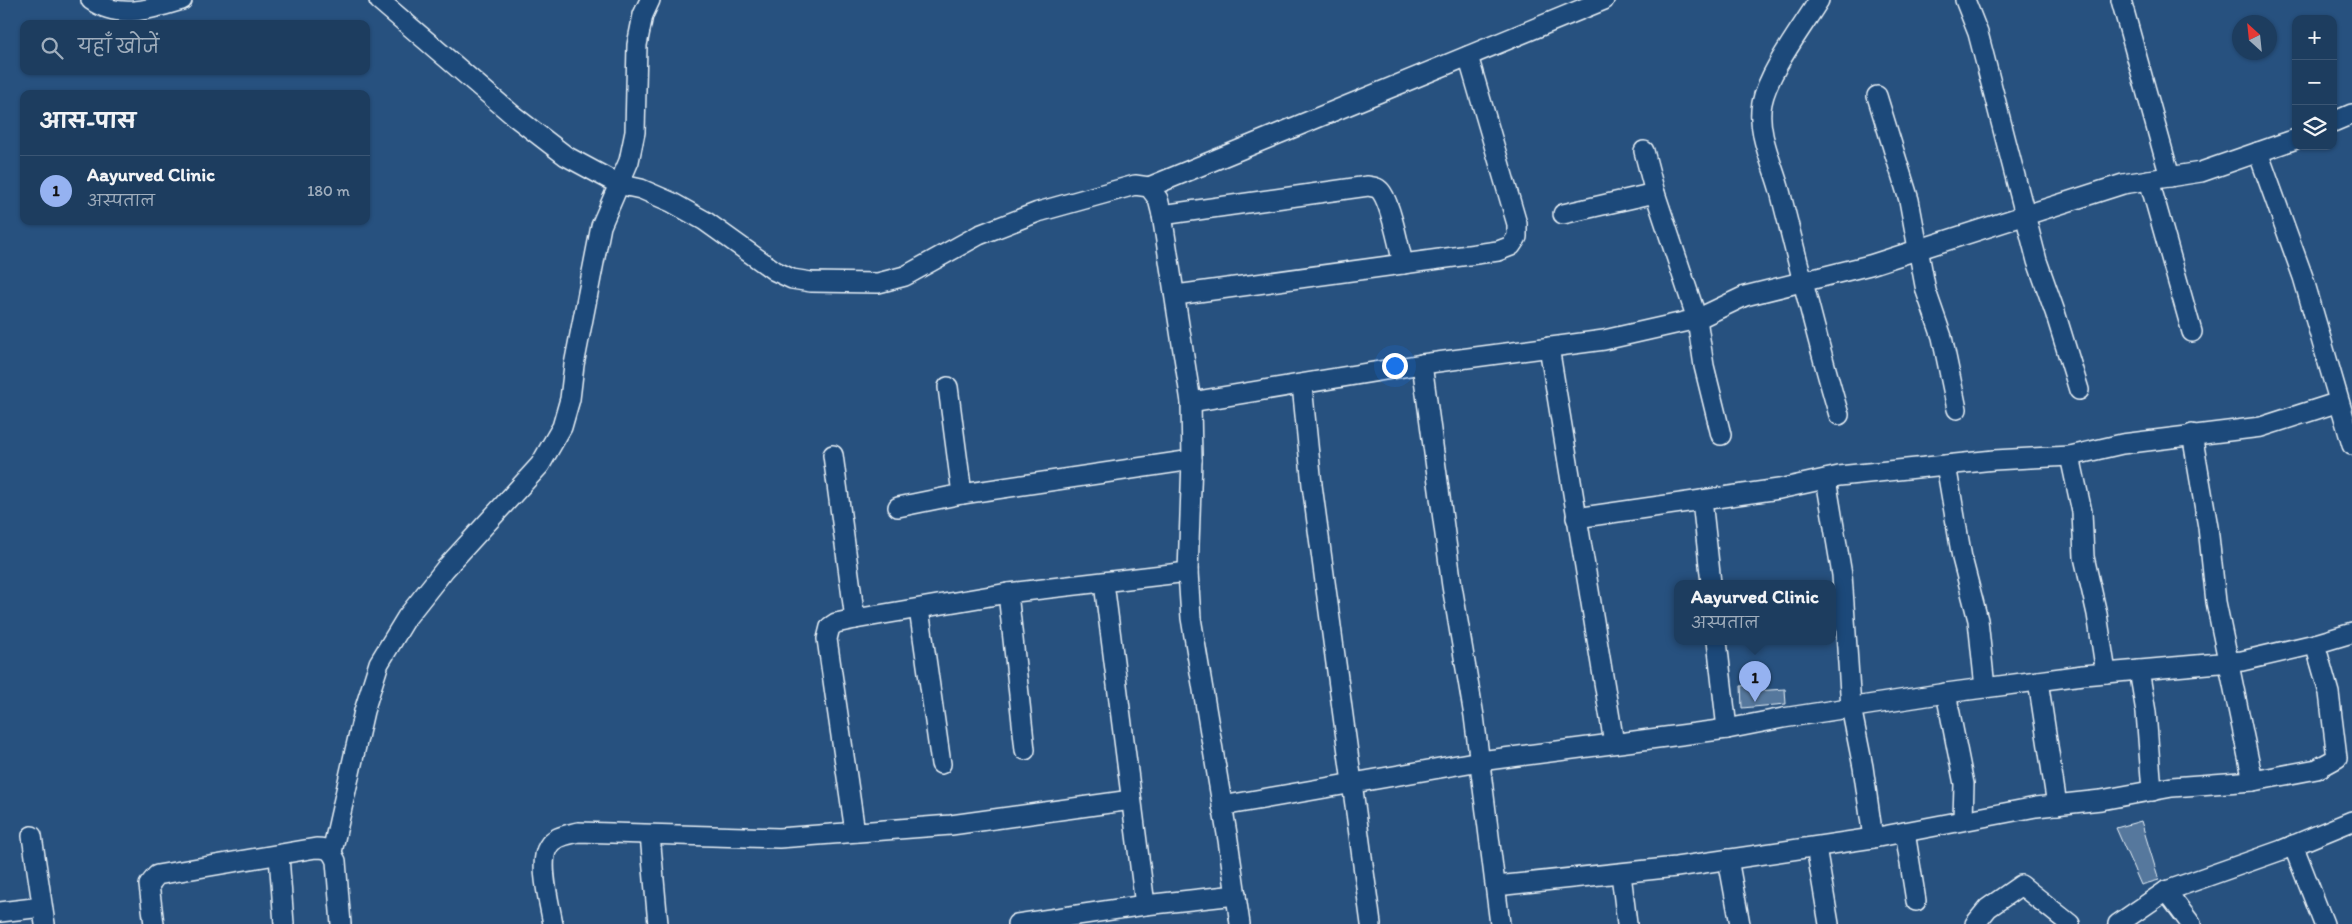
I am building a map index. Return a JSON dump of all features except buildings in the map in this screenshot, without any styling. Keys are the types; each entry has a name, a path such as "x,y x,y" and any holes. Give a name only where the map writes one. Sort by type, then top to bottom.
{"street":[{"path":"91,0 123,12 148,10 182,0"},
{"path":"379,0 566,156 618,184 641,189 672,202 705,221 775,271 792,279 811,282 878,284 905,276 980,235 1038,212 1136,185 1149,187 1604,0"},
{"path":"332,852 364,711 379,663 406,617 445,569 540,466 562,428 570,399 590,272 601,226 629,161 635,132 637,45 644,15 650,0"},
{"path":"1819,0 1767,88 1761,104 1763,131 1804,282 1820,354 1839,415"},
{"path":"1965,0 1978,33 2036,261 2055,312 2079,390"},
{"path":"2121,0 2170,177"},
{"path":"1176,295 1498,251 1512,246 1517,236 1517,224 1468,56"},
{"path":"1877,96 1895,150 1920,250 1926,291 1942,337 1957,409"},
{"path":"2337,120 2352,114"},
{"path":"1191,402 1422,364 1604,340 1697,319 1745,296 1870,265 2123,184 2202,172 2292,140"},
{"path":"1644,151 1655,193 1697,319 1704,366 1721,434"},
{"path":"2258,152 2303,277 2352,445"},
{"path":"2149,180 2192,332"},
{"path":"1162,215 1368,186 1376,187 1382,193 1386,203 1403,264"},
{"path":"1149,187 1158,199 1162,215 1176,295 1191,402 1192,460 1188,572 1200,679 1240,924"},
{"path":"1563,214 1655,193"},
{"path":"1549,347 1614,743"},
{"path":"1422,364 1452,586 1480,761 1500,924"},
{"path":"1302,384 1312,485 1371,924"},
{"path":"948,387 962,494"},
{"path":"1576,518 1780,489 1826,479 1994,460 2070,456 2122,444 2261,427 2340,402"},
{"path":"2192,434 2208,527 2216,602 2253,781"},
{"path":"833,455 856,619"},
{"path":"2070,456 2082,512 2084,557 2097,614 2106,673"},
{"path":"898,507 962,494 1192,460"},
{"path":"1946,465 1962,558 1978,620 1985,688"},
{"path":"1826,479 1842,575 1851,707 1863,767 1873,838"},
{"path":"1702,500 1711,580"},
{"path":"854,832 827,639 830,628 836,623 1008,593 1188,572"},
{"path":"1104,583 1145,905"},
{"path":"1008,593 1025,750"},
{"path":"919,609 941,764"},
{"path":"1222,806 1353,785 1480,761 1727,729 1851,707 1946,693 2106,673 2242,661 2316,644 2352,633"},
{"path":"1496,886 1621,874 1816,847 1905,832 1963,819 2172,787 2253,781 2317,769 2337,758 2329,693 2316,644"},
{"path":"1717,645 1727,729"},
{"path":"2139,670 2146,712 2152,791"},
{"path":"2038,681 2057,805"},
{"path":"1946,693 1964,784 1963,819"},
{"path":"553,924 543,857 548,845 561,836 578,832 779,838 951,826 1131,800"},
{"path":"2118,924 2166,891 2293,845 2352,821"},
{"path":"1905,832 1916,901"},
{"path":"650,835 658,924"},
{"path":"0,912 43,916 32,836"},
{"path":"2293,845 2324,924"},
{"path":"1816,847 1829,924"},
{"path":"154,924 149,885 157,875 279,856 316,848 327,848 332,852 336,861 341,924"},
{"path":"279,856 284,924"},
{"path":"1728,859 1740,924"},
{"path":"1621,874 1627,924"},
{"path":"1975,924 1988,908 2021,885 2070,924"},
{"path":"2166,891 2191,924"},
{"path":"1017,924 1145,905 1236,895"}],"place":[{"name":"Aayurved Clinic","path":"1755,702"}]}
